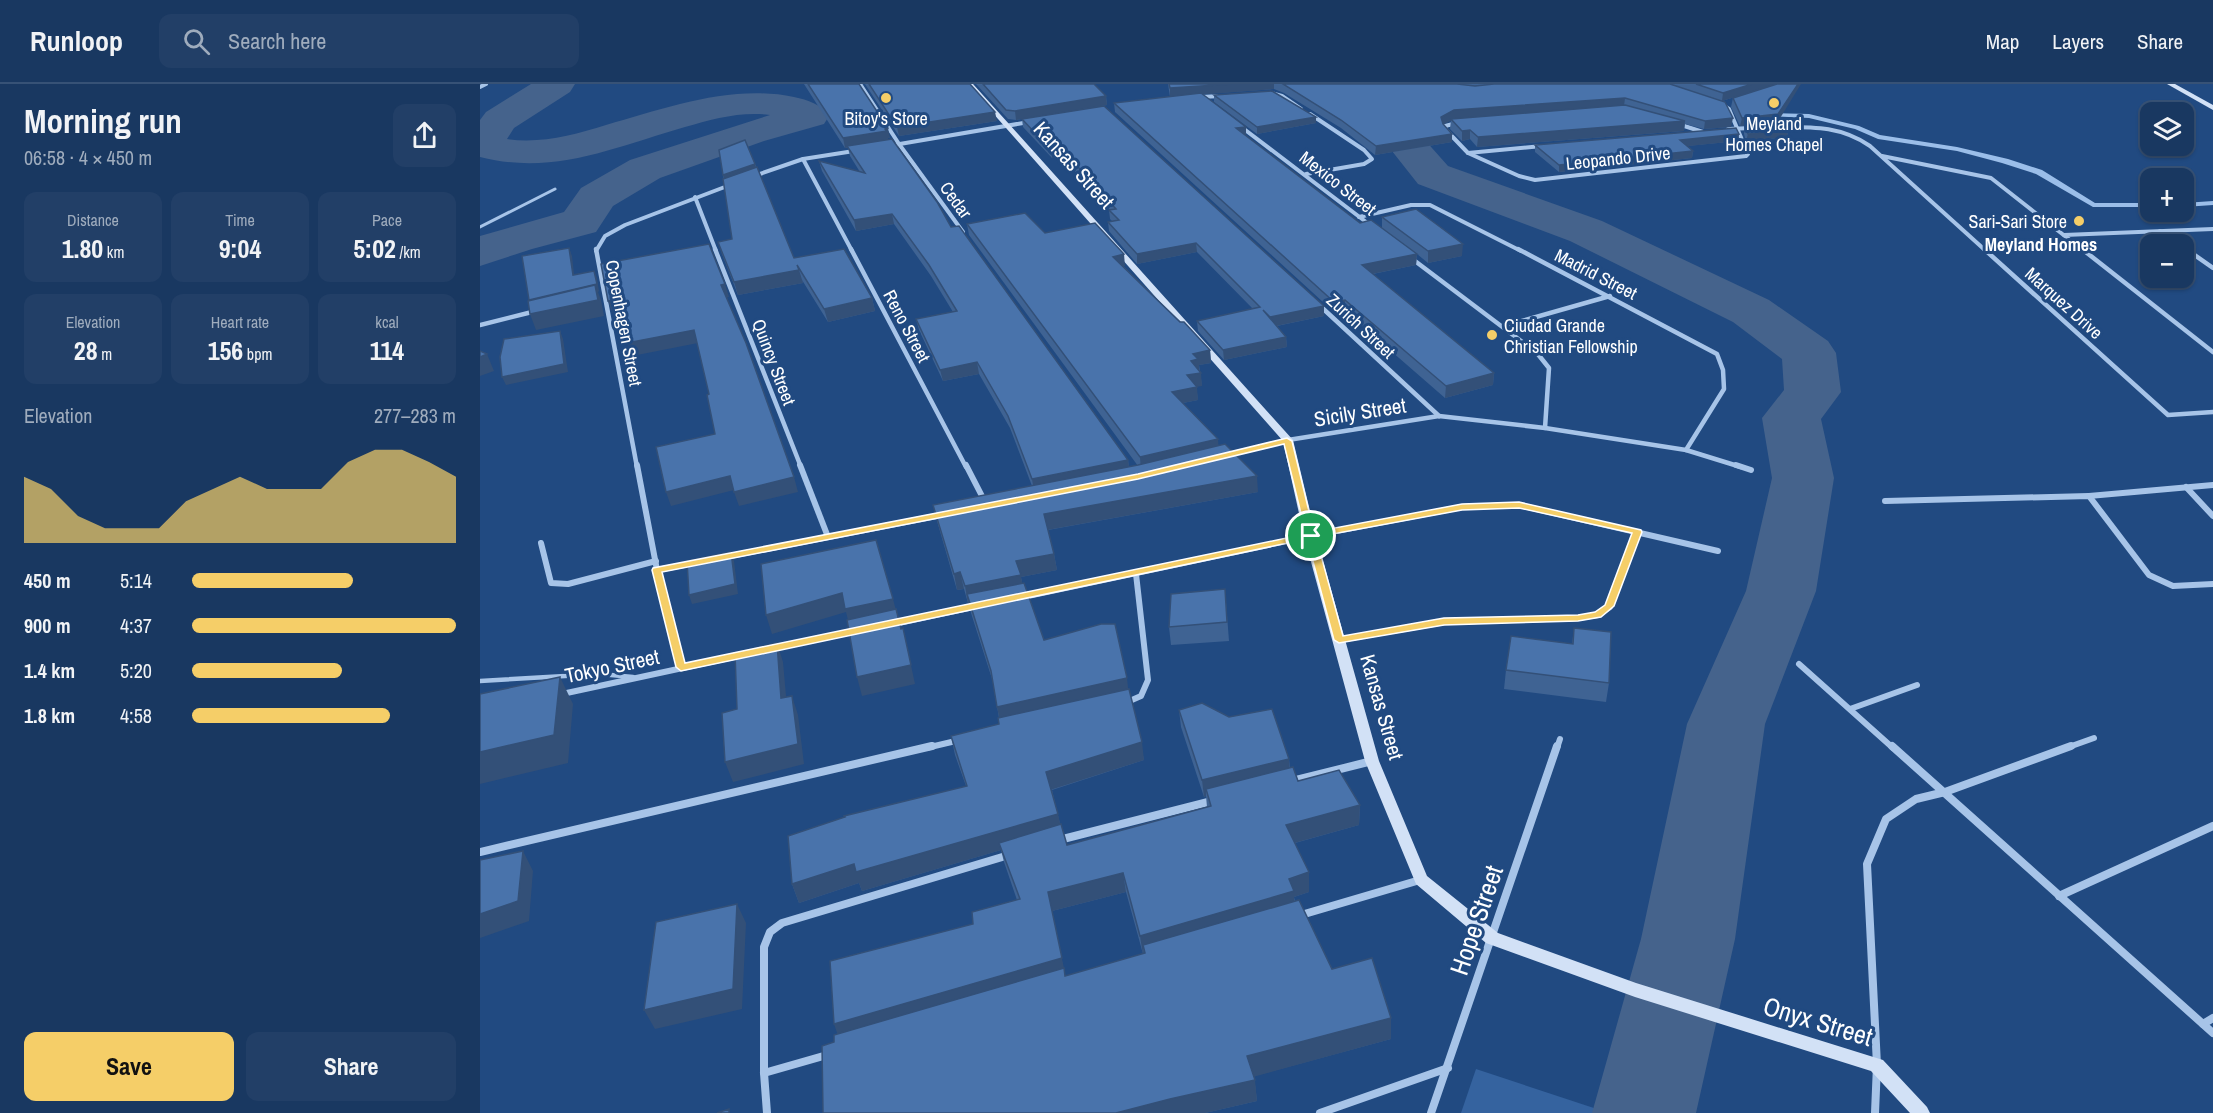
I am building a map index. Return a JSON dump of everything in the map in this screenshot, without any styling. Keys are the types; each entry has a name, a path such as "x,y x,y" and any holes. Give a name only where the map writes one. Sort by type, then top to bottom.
{"street":[{"path":"480,87 486,84"},
{"name":"Cedar","path":"860,84 899,144 968,239"},
{"name":"Kansas Street","path":"970,84 1287,441 1372,761 1421,880 1492,938 1717,1017"},
{"path":"2170,84 2213,108"},
{"path":"1266,92 1282,96 1364,150 1372,159 1364,164 1306,174"},
{"path":"1191,98 1223,96"},
{"path":"1201,97 1210,104"},
{"path":"1722,105 1733,101"},
{"path":"1712,102 1729,109 1737,129"},
{"path":"878,148 1041,120"},
{"path":"1668,122 1703,132"},
{"path":"1466,123 1445,126 1446,130 1468,153 1550,145"},
{"name":"Mexico Street","path":"1239,125 1306,174 1375,230"},
{"name":"Marquez Drive","path":"1768,127 1829,127 1853,134 1881,156 2168,416 2213,412"},
{"path":"1726,130 1758,128"},
{"name":"Leopando Drive","path":"1468,153 1519,176 1535,180 1739,158 1748,154 1737,129"},
{"path":"1691,133 1714,131"},
{"path":"749,178 803,159 856,151"},
{"path":"1881,156 1990,178 2213,352"},
{"name":"Reno Street","path":"803,159 987,506 976,508"},
{"name":"Copenhagen Street","path":"681,667 657,570 596,249 605,236 625,225 738,182"},
{"name":"Quincy Street","path":"695,197 828,537"},
{"name":"Madrid Street","path":"1359,217 1411,205 1430,205 1610,296 1717,354 1723,370 1724,390 1686,450"},
{"path":"2064,235 2213,229"},
{"path":"2159,231 2164,234"},
{"path":"1405,253 1537,353 1549,368 1545,428"},
{"path":"2194,255 2213,268"},
{"path":"593,298 604,295"},
{"path":"1504,326 1610,296"},
{"name":"Zurich Street","path":"1316,303 1439,416"},
{"path":"480,325 548,309"},
{"name":"Sicily Street","path":"1219,457 1287,441 1439,416 1545,428 1686,450 1751,470"},
{"path":"1885,501 2089,496 2213,485"},
{"path":"2186,487 2213,516"},
{"path":"2089,496 2149,575 2173,586 2213,584"},
{"path":"1019,598 1311,536 1462,507 1519,505 1718,551"},
{"path":"714,559 953,512"},
{"path":"1339,640 1444,622 1578,618 1598,615 1610,606 1637,532"},
{"path":"540,543 551,583 568,584 656,561"},
{"path":"657,570 702,561"},
{"path":"1116,705 1138,700 1144,694 1148,680 1136,574"},
{"path":"891,624 984,605"},
{"path":"763,651 868,629"},
{"name":"Tokyo Street","path":"558,694 751,653"},
{"path":"1799,663 2213,1033"},
{"path":"1850,709 1917,685"},
{"path":"480,852 973,737"},
{"path":"1875,1113 1877,1065 1867,864 1886,819 1916,799 1945,792 2094,738"},
{"name":"Hope Street","path":"1431,1113 1560,740"},
{"path":"1281,784 1372,761"},
{"path":"1052,842 1224,798"},
{"path":"2059,896 2213,826"},
{"path":"767,1113 764,1073 764,947 770,932 783,923 1018,852"},
{"path":"1296,916 1421,880"},
{"name":"Onyx Street","path":"1717,1017 1877,1065 1921,1113"},
{"path":"2203,1024 2213,1018"},
{"path":"764,1073 832,1053"},
{"path":"1320,1113 1448,1068"}],"lane":[{"path":"480,227 555,189"},
{"path":"480,681 600,674 637,677"}],"shaded area":[{"path":"1476,1069 1609,1113 1461,1113"}],"building":[{"path":"808,84 859,84 888,128 885,129 887,131 843,138"},
{"path":"869,84 970,84 995,112 897,127"},
{"path":"983,84 1094,84 1106,96 1015,111 1006,110"},
{"path":"1169,84 1232,84 1170,88"},
{"path":"1283,84 1457,84 1475,86 1494,84 1670,84 1725,102 1733,118 1705,121 1625,98 1454,110 1441,117 1443,124 1452,134 1376,146 1341,120"},
{"path":"1696,84 1752,84 1723,93"},
{"path":"1777,84 1798,84 1778,114 1742,118 1733,98"},
{"path":"1272,91 1316,117 1257,127 1214,95"},
{"path":"1201,93 1246,127 1236,128 1360,223 1371,220 1417,254 1362,265 1494,373 1446,386 1345,300 1334,302 1114,103"},
{"path":"1625,105 1685,121 1478,137 1470,130 1462,131 1451,119"},
{"path":"1104,106 1324,306 1270,317 1263,310 1286,337 1223,350 1197,321 1260,307 1196,243 1137,254 1108,222 1119,220 1109,210 1116,209 1061,148 1051,150 1022,119"},
{"path":"1784,124 1788,130 1748,134 1745,127"},
{"path":"1736,128 1739,134 1680,140 1693,151 1559,165 1535,145"},
{"path":"892,139 937,202 951,227 959,226 1128,460 1032,479 1008,416 977,362 940,370 916,319 957,311 929,265 892,214 854,220 819,161 865,173 847,146"},
{"path":"745,140 755,164 723,175 719,150"},
{"path":"757,167 794,258 844,249 872,298 824,309 797,265 799,270 734,282 718,242 732,239 723,179"},
{"path":"1416,209 1463,244 1428,251 1382,217"},
{"path":"1025,213 1045,233 1095,223 1124,254 1113,257 1180,322 1184,322 1210,350 1193,354 1198,359 1191,361 1201,373 1187,375 1197,387 1172,392 1218,439 1140,457 967,224"},
{"path":"709,244 725,284 721,285 746,343 794,477 734,492 730,476 666,492 656,447 715,434 707,395 709,394 694,330 627,343 621,298 608,301 601,264"},
{"path":"569,248 573,275 594,271 597,284 529,300 522,256"},
{"path":"595,285 598,300 530,314 528,301"},
{"path":"560,331 564,364 502,377 500,357 504,339"},
{"path":"1225,444 1257,476 1044,514 1054,554 1016,561 1021,575 965,586 960,572 954,574 933,505 1138,465"},
{"path":"876,540 893,599 845,609 842,593 766,615 761,564"},
{"path":"731,552 735,584 689,595 687,561"},
{"path":"1024,583 1044,640 1101,624 1115,624 1127,678 997,707 991,671 967,594"},
{"path":"1225,589 1227,622 1169,627 1171,594"},
{"path":"896,609 901,629 903,628 911,665 857,677 847,620"},
{"path":"1574,628 1611,632 1609,683 1506,670 1511,636 1573,644"},
{"path":"777,643 781,698 792,696 798,744 725,762 722,713 737,709 735,653"},
{"path":"560,677 554,735 480,752 480,694"},
{"path":"1129,689 1142,742 1046,772 1058,814 856,872 854,864 792,884 788,836 844,816 967,786 951,736 999,724 998,718"},
{"path":"1202,703 1229,717 1272,709 1289,759 1202,780 1179,710"},
{"path":"1293,767 1298,781 1339,770 1360,805 1286,825 1309,872 1289,879 1294,891 1140,936 1123,873 1048,892 1062,958 834,1024 830,961 973,924 972,912 1020,899 999,843 1061,824 1067,845 1211,806 1206,789"},
{"path":"523,851 518,901 480,914 480,860"},
{"path":"1299,900 1332,969 1372,958 1391,1018 1247,1056 1255,1080 1116,1113 823,1113 822,1046 834,1042 834,1035 1064,968 1065,976 1145,953 1143,945"},
{"path":"737,904 733,989 644,1010 656,922"},
{"path":"729,1109 729,1113 717,1113"}],"waterway":[{"path":"480,252 515,239 580,222 597,197 645,169 750,133 810,116 789,107 766,103 742,103 690,113 553,151 513,152 482,145 500,120 557,84"},
{"path":"1308,84 1338,89 1365,104 1402,138 1433,175 1586,231 1751,311 1809,353 1813,392 1791,418 1803,478 1781,591 1726,724 1688,939 1644,1113"},
{"path":"1767,115 1809,116 1857,127 1878,137 1957,149 2039,172 2093,205 2140,205"},
{"path":"2194,204 2213,203"}],"place":[{"name":"Bitoy's Store","path":"886,98"},
{"name":"Meyland Homes Chapel","path":"1774,103"},
{"name":"Sari-Sari Store","path":"2079,221"},
{"name":"Ciudad Grande Christian Fellowship","path":"1492,335"}],"district":[{"name":"Meyland Homes","path":"2041,244"}],"route":[{"path":"1311,536 681,667 657,570 1138,476 1287,441 1311,536 1462,507 1519,505 1637,532 1610,606 1598,615 1578,618 1444,622 1339,640 1311,536"}]}
